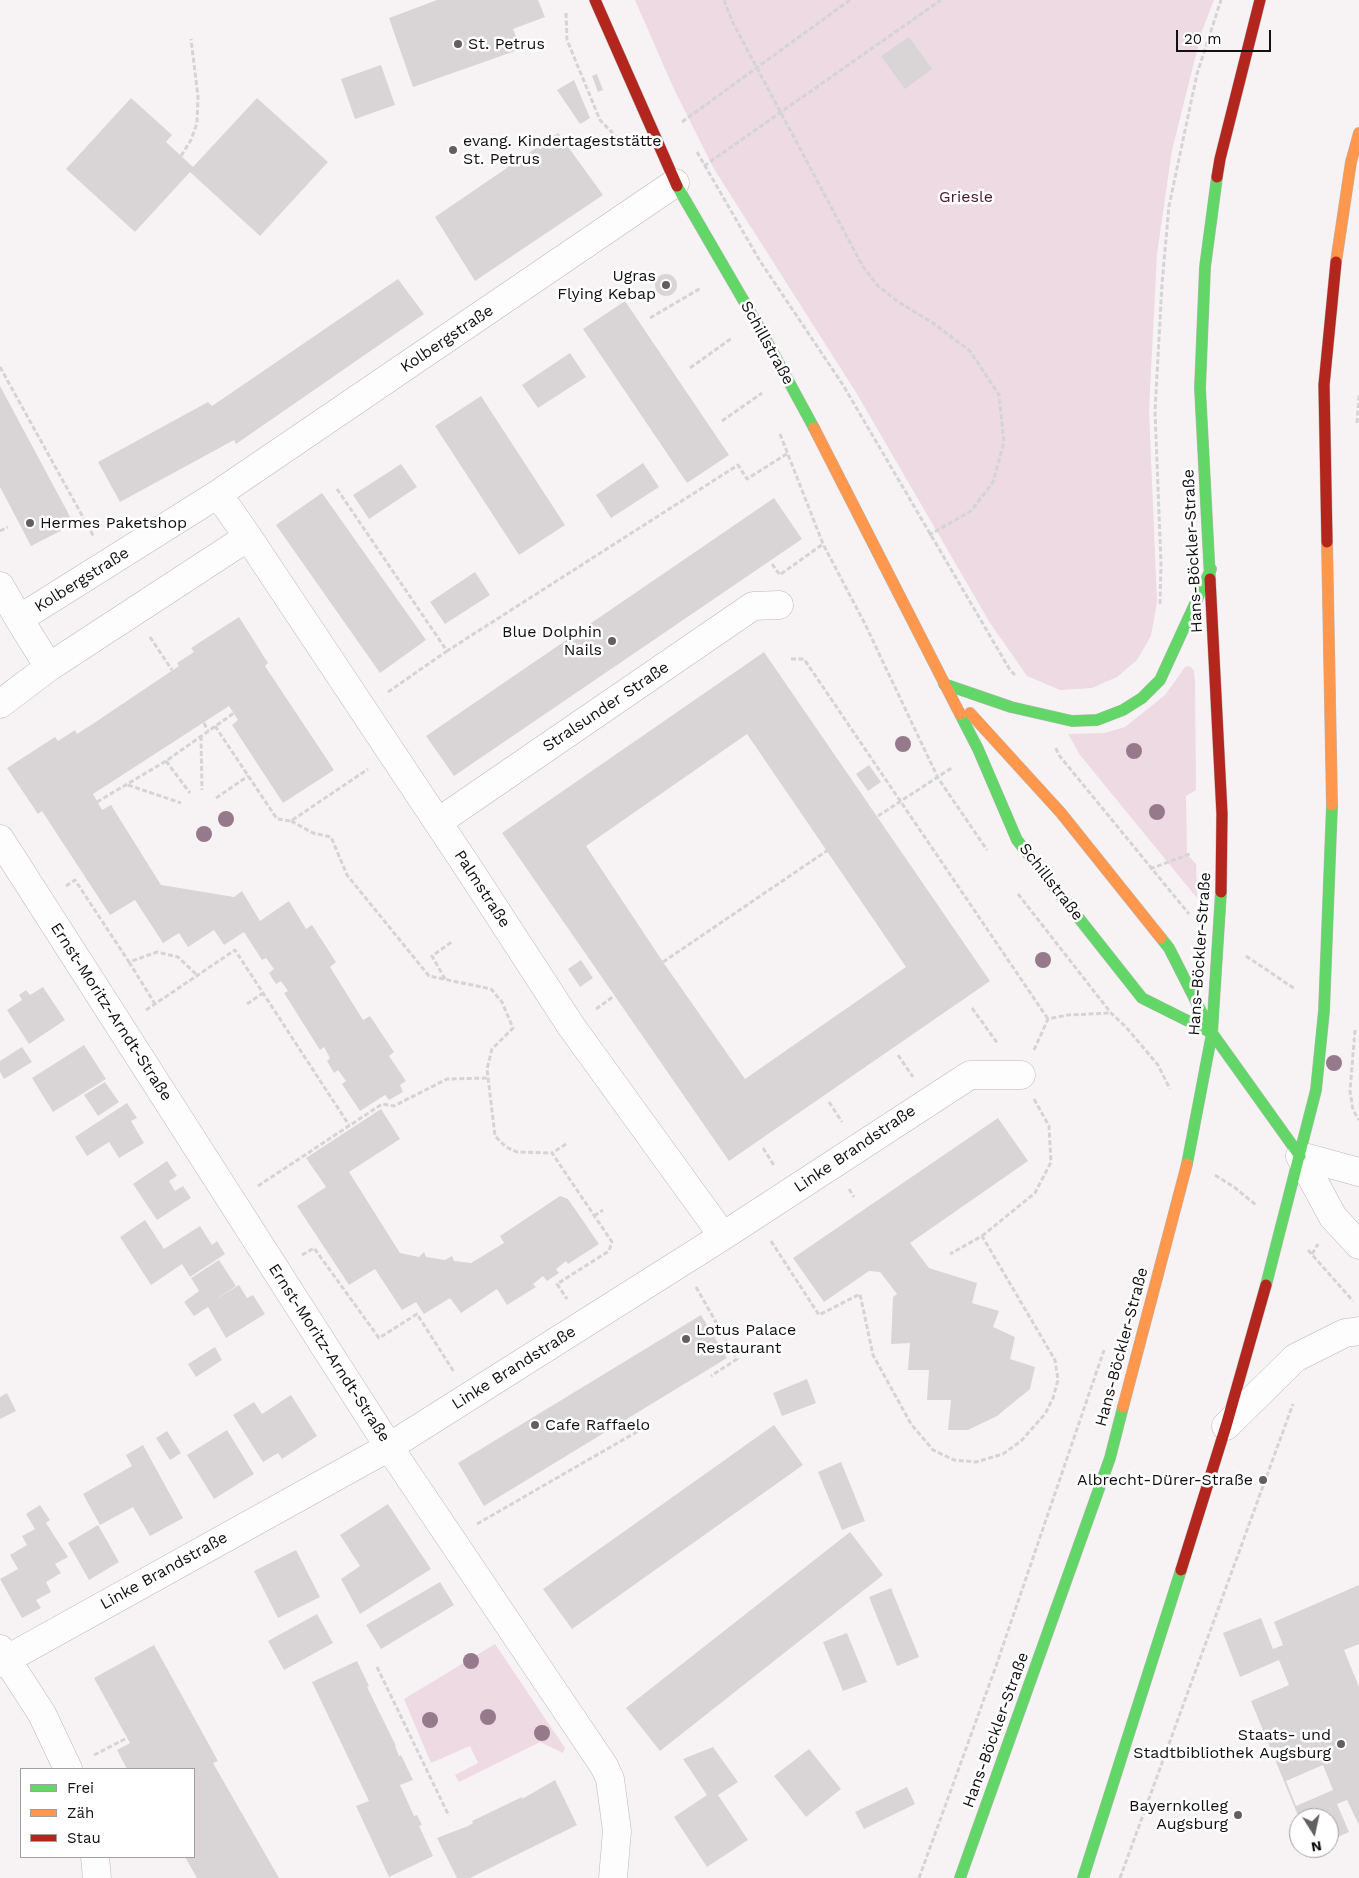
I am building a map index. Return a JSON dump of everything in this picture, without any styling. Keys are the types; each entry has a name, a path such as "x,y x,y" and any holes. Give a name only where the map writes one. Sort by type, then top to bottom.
{"main road":[{"name":"Schillstraße","path":"595,0 675,182 757,322 788,380 978,749 1018,840 1142,998 1212,1033"},
{"name":"Hans-Böckler-Straße","path":"960,1878 1110,1458 1189,1156 1212,1033 1218,939 1222,814 1211,569 1200,388 1206,267 1220,159 1260,0"},
{"path":"1083,1878 1226,1426 1282,1227 1316,1090 1324,1011 1332,823 1324,385 1335,268 1351,162 1359,133"},
{"path":"944,684 1011,706 1072,721 1098,720 1123,710 1142,698 1160,680 1211,569"},
{"name":"Schillstraße","path":"944,684 1062,812 1169,948 1212,1033 1300,1156"}],"street":[{"name":"Kolbergstraße","path":"49,667 19,619 218,494 675,182"},
{"path":"0,704 49,667 248,537 218,494"},
{"name":"Palmstraße","path":"248,537 583,1044 723,1236"},
{"path":"0,586 19,619"},
{"name":"Stralsunder Straße","path":"438,822 753,606 779,605"},
{"name":"Ernst-Moritz-Arndt-Straße","path":"0,840 389,1447 604,1766 610,1779 617,1831 613,1878"},
{"name":"Linke Brandstraße","path":"2,1657 389,1447 723,1236 970,1075 1021,1075"},
{"path":"1300,1156 1359,1172"},
{"name":"Schillstraße","path":"1300,1156 1333,1217 1359,1244"},
{"path":"1226,1426 1295,1358 1345,1333 1359,1331"},
{"path":"2,1657 42,1714 67,1768"},
{"path":"95,1858 97,1878"}],"path":[{"path":"724,0 733,23 862,266 877,285 897,302 934,323 970,351 999,395 1004,442 993,482 971,511 929,535"},
{"path":"682,121 850,0"},
{"path":"675,182 704,166 941,0"},
{"path":"1160,605 1161,564 1155,412 1162,284 1169,206 1197,74 1221,0"},
{"path":"564,6 567,40 594,108 600,120 626,146"},
{"path":"181,156 191,140 196,123 198,97 191,39"},
{"path":"594,108 600,105"},
{"path":"704,166 760,261 843,385 929,535 1010,670 1017,677"},
{"path":"650,318 728,273"},
{"path":"690,368 757,322"},
{"path":"0,367 108,564"},
{"path":"722,421 760,394 788,380"},
{"path":"363,709 446,651 738,465 747,479 788,453"},
{"path":"337,489 446,651"},
{"path":"0,531 8,527"},
{"path":"780,575 823,544"},
{"path":"772,564 780,575 779,605"},
{"path":"133,612 172,670"},
{"path":"791,659 804,659 1048,1019"},
{"path":"98,802 128,785 234,713"},
{"path":"1050,716 1058,754 1150,869 1190,915 1218,939 1355,1031"},
{"path":"204,723 208,731"},
{"path":"215,726 277,819 291,821 313,833 331,837 347,875 429,976 491,990 502,1002 513,1028 492,1048 488,1069 496,1136 506,1147 517,1152 552,1153 566,1144"},
{"path":"201,736 202,790"},
{"path":"878,816 978,749"},
{"path":"291,821 392,753"},
{"path":"166,760 190,793"},
{"path":"216,798 248,776"},
{"path":"128,785 181,803"},
{"path":"1150,869 1192,853 1192,844"},
{"path":"663,962 828,850"},
{"path":"41,903 75,880 155,1004"},
{"path":"445,979 432,956 453,941"},
{"path":"121,1029 234,950 349,1125"},
{"path":"129,962 157,952 178,957 197,975"},
{"path":"247,1004 263,993"},
{"path":"950,1254 982,1236 1035,1193 1051,1162 1049,1126 1021,1075 972,1008"},
{"path":"1048,1019 1068,1015 1111,1013"},
{"path":"1021,1075 1048,1019"},
{"path":"232,1202 382,1104 394,1106 447,1079 488,1078"},
{"path":"552,1153 612,1242 609,1251 557,1284 583,1324"},
{"path":"1208,1170 1234,1186 1312,1254 1359,1308"},
{"path":"594,1216 603,1210"},
{"path":"754,1216 819,1315 860,1294 874,1355 911,1424 932,1450 954,1460 976,1462 1003,1454 1021,1441 1045,1414 1053,1398 1058,1380 1055,1360 982,1236"},
{"path":"276,1271 314,1248 380,1338 417,1314 469,1396"},
{"path":"682,1262 737,1359 712,1376"},
{"path":"919,1878 1000,1657 1106,1344"},
{"path":"1120,1878 1285,1421 1296,1398"},
{"path":"452,1540 647,1426"},
{"path":"377,1667 448,1816"},
{"path":"69,1768 126,1738"}],"green space":[{"name":"Griesle","path":"635,0 1214,0 1202,31 1172,150 1157,254 1149,410 1157,602 1151,636 1137,660 1117,677 1092,688 1060,690 1027,676 990,623 857,394 714,169 673,87"},
{"path":"1190,666 1194,671 1195,681 1196,790 1186,796 1187,854 1196,864 1197,898 1080,755 1068,734 1104,733 1125,727 1165,695 1185,667"},
{"path":"495,1644 565,1748 563,1753 540,1742 459,1782 455,1775 478,1763 470,1746 431,1763 404,1699"}],"building":[{"name":"St. Petrus","path":"437,0 538,0 545,17 513,29 521,49 413,87 389,18"},
{"path":"909,37 932,69 905,89 881,56"},
{"path":"381,65 395,105 355,119 341,79"},
{"path":"597,74 603,90 598,92 592,76"},
{"path":"574,80 590,118 580,124 557,90"},
{"path":"131,98 172,135 166,142 193,167 257,98 328,162 260,236 190,172 135,232 66,169"},
{"path":"558,133 603,195 475,281 435,217"},
{"name":"Ugras Flying Kebap","path":"666,274 674,277 677,285 674,293 666,296 658,293 655,285 658,277"},
{"path":"398,279 424,314 236,444 234,440 120,502 98,462 208,402 212,406"},
{"path":"625,301 729,455 687,483 583,329"},
{"path":"570,353 586,377 538,408 522,385"},
{"path":"0,386 74,524 31,546 0,487"},
{"path":"481,396 565,525 519,555 435,426"},
{"path":"643,463 659,487 611,518 596,495"},
{"path":"401,464 417,487 369,519 353,495"},
{"path":"322,493 426,640 380,673 276,525"},
{"path":"774,498 802,539 454,776 426,736"},
{"path":"475,572 490,595 445,624 430,602"},
{"path":"239,617 268,663 265,666 334,770 283,803 232,725 238,720 229,706 93,794 102,810 111,805 161,885 234,897 242,891 260,921 289,901 306,929 312,925 336,962 330,967 363,1020 370,1016 394,1052 389,1056 406,1081 400,1085 403,1092 389,1100 385,1095 360,1111 342,1084 346,1081 338,1070 334,1073 327,1061 330,1058 324,1047 320,1050 284,993 288,991 281,981 276,984 272,978 269,973 274,969 266,958 262,960 244,932 224,945 214,930 188,947 179,933 163,943 135,900 110,915 42,811 38,814 7,768 55,737 58,741 75,730 77,734 91,725 179,666 177,663 194,652 191,648"},
{"path":"764,652 990,981 729,1161 502,833","holes":["747,734 906,967 745,1079 663,962 586,846"]},
{"path":"869,765 881,782 868,791 856,774"},
{"path":"581,960 593,978 580,987 568,969"},
{"path":"43,987 65,1020 29,1044 7,1010 22,1000 19,995 26,990 30,995"},
{"path":"84,1045 106,1079 53,1112 32,1078"},
{"path":"22,1047 32,1062 4,1079 0,1072 0,1061"},
{"path":"105,1082 119,1102 98,1116 84,1095"},
{"path":"127,1103 137,1118 131,1121 144,1143 119,1158 109,1142 87,1156 75,1137"},
{"path":"381,1109 400,1139 349,1172 400,1253 419,1257 424,1252 426,1257 445,1260 452,1256 454,1261 471,1263 504,1243 500,1236 560,1196 568,1199 599,1244 568,1264 566,1261 556,1269 559,1273 547,1281 543,1276 533,1284 536,1287 507,1305 497,1289 461,1313 450,1298 424,1314 416,1302 402,1310 375,1269 349,1285 297,1206 326,1187 306,1158"},
{"path":"998,1118 1028,1161 910,1243 929,1268 977,1283 972,1303 999,1311 993,1327 1015,1337 1010,1359 1035,1367 1030,1389 997,1416 968,1430 948,1430 951,1400 927,1400 929,1370 908,1370 910,1343 891,1344 893,1297 897,1294 880,1272 869,1271 824,1302 793,1258"},
{"path":"167,1161 177,1176 169,1181 175,1191 183,1186 191,1198 157,1220 133,1184"},
{"path":"145,1220 164,1249 200,1226 212,1245 217,1241 225,1254 190,1277 182,1264 151,1285 120,1237"},
{"path":"219,1260 236,1286 213,1301 239,1285 247,1298 253,1295 265,1314 226,1338 208,1307 194,1316 184,1302 199,1291 191,1278"},
{"path":"701,1315 727,1358 484,1506 458,1463"},
{"path":"215,1347 222,1360 196,1377 188,1364"},
{"path":"807,1379 816,1403 782,1416 773,1393"},
{"path":"7,1393 16,1411 0,1419 0,1397"},
{"path":"291,1395 317,1436 282,1459 278,1453 263,1462 233,1415 254,1402 262,1414"},
{"path":"774,1425 803,1465 572,1629 543,1589"},
{"path":"227,1430 254,1474 214,1499 187,1455"},
{"path":"167,1431 181,1453 170,1460 156,1438"},
{"path":"143,1445 183,1518 150,1536 133,1507 100,1525 83,1494 132,1466 126,1455"},
{"path":"841,1462 865,1521 842,1530 818,1472"},
{"path":"388,1504 431,1569 360,1614 341,1579 360,1566 340,1535"},
{"path":"40,1505 50,1520 46,1523 68,1557 55,1564 61,1573 46,1582 51,1592 36,1600 41,1608 22,1618 0,1579 18,1569 10,1555 27,1545 22,1536 35,1529 26,1514"},
{"path":"98,1525 119,1562 89,1580 68,1543"},
{"path":"850,1532 883,1575 660,1751 626,1708"},
{"path":"296,1550 320,1597 278,1618 254,1571"},
{"path":"440,1582 454,1605 381,1649 366,1625"},
{"path":"1359,1585 1359,1644 1344,1650 1359,1687 1359,1825 1347,1800 1337,1804 1339,1808 1295,1808 1251,1701 1289,1685 1279,1660 1240,1677 1223,1633 1261,1618 1273,1649 1283,1645 1274,1622","holes":["1323,1765 1333,1790 1296,1806 1286,1781"]},
{"path":"891,1588 919,1657 897,1666 869,1597"},
{"path":"317,1614 333,1643 284,1670 268,1641"},
{"path":"847,1633 867,1682 843,1691 823,1642"},
{"path":"154,1645 218,1761 213,1763 279,1878 197,1878 186,1858 195,1858 195,1768 126,1768 117,1750 130,1743 94,1678"},
{"path":"357,1661 399,1756 401,1755 413,1780 400,1785 414,1816 417,1815 422,1825 419,1826 433,1856 389,1877 356,1806 369,1801 312,1682"},
{"path":"713,1747 738,1782 718,1795 748,1840 707,1867 674,1817 707,1795 683,1759"},
{"path":"809,1749 841,1789 806,1817 774,1776"},
{"path":"555,1780 577,1825 470,1878 457,1878 437,1838 468,1826 473,1823 472,1821 522,1797 522,1799"},
{"path":"907,1787 915,1804 864,1829 855,1812"},
{"path":"1339,1809 1349,1832 1339,1836"}],"traffic: fast":[{"path":"1210,579 1200,388 1205,267 1217,177"},
{"path":"677,186 763,334 814,428"},
{"path":"944,684 1011,707 1072,721 1097,720 1123,710 1142,698 1160,680 1211,569"},
{"path":"960,714 978,749 1017,840 1142,998 1212,1033"},
{"path":"1266,1285 1316,1090 1324,1011 1332,805"},
{"path":"1187,1164 1212,1033 1221,892"},
{"path":"1161,938 1169,948 1212,1033 1300,1156"},
{"path":"960,1878 1110,1458 1123,1407"},
{"path":"1083,1878 1181,1570"}],"traffic: slow":[{"path":"1336,262 1351,162 1359,133"},
{"path":"814,428 960,714"},
{"path":"1327,542 1332,805"},
{"path":"970,713 1061,813 1161,938"},
{"path":"1123,1407 1187,1164"}],"traffic: jam":[{"path":"595,0 677,186"},
{"path":"1217,177 1260,0"},
{"path":"1327,542 1324,385 1336,262"},
{"path":"1210,579 1222,814 1221,892"},
{"path":"1181,1570 1226,1426 1266,1285"}],"place":[{"name":"St. Petrus","path":"458,44"},
{"name":"evang. Kindertageststätte St. Petrus","path":"453,150"},
{"name":"Ugras Flying Kebap","path":"666,285"},
{"name":"Hermes Paketshop","path":"30,523"},
{"name":"Blue Dolphin Nails","path":"612,641"},
{"name":"Lotus Palace Restaurant","path":"686,1339"},
{"name":"Cafe Raffaelo","path":"535,1425"},
{"name":"Albrecht-Dürer-Straße","path":"1263,1480"},
{"name":"Staats- und Stadtbibliothek Augsburg","path":"1341,1744"},
{"name":"Bayernkolleg Augsburg","path":"1238,1815"}]}
